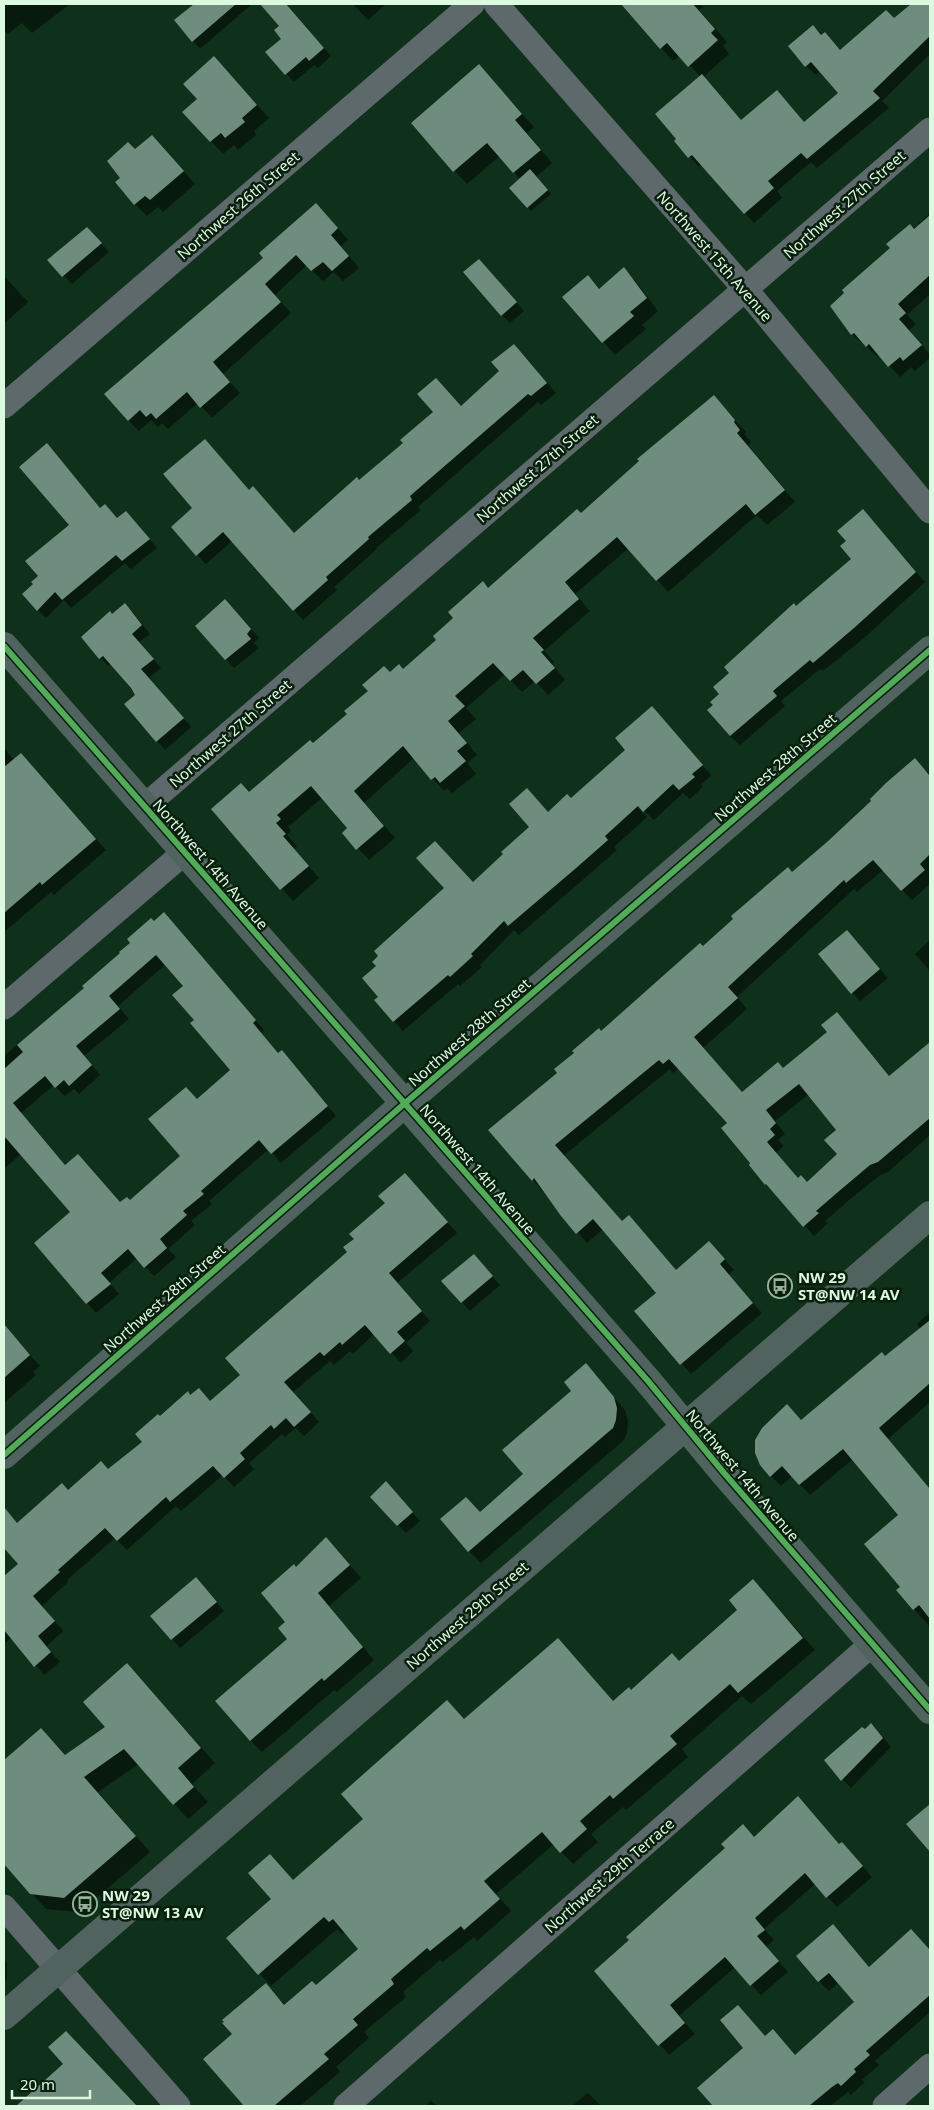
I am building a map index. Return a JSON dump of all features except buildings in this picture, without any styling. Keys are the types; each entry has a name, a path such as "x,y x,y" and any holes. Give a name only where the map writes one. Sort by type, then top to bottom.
{"street":[{"name":"Northwest 26th Street","path":"4,406 472,4"},
{"name":"Northwest 15th Avenue","path":"496,4 745,290 930,511"},
{"name":"Northwest 27th Street","path":"144,807 930,130"},
{"name":"Northwest 14th Avenue","path":"4,646 686,1426 930,1710"},
{"name":"Northwest 28th Street","path":"4,1455 404,1104 930,650"},
{"path":"4,1007 185,852"},
{"name":"Northwest 29th Street","path":"4,2016 930,1215"},
{"name":"Northwest 29th Terrace","path":"346,2106 872,1644"},
{"path":"4,1907 178,2106"},
{"path":"885,2106 930,2066"}],"cycle path":[{"path":"4,646 648,1381 724,1473 930,1710"},
{"path":"4,1455 404,1104 930,650"}],"place":[{"name":"NW 29 ST@NW 14 AV","path":"780,1286"},
{"name":"NW 29 ST@NW 13 AV","path":"85,1904"}]}
